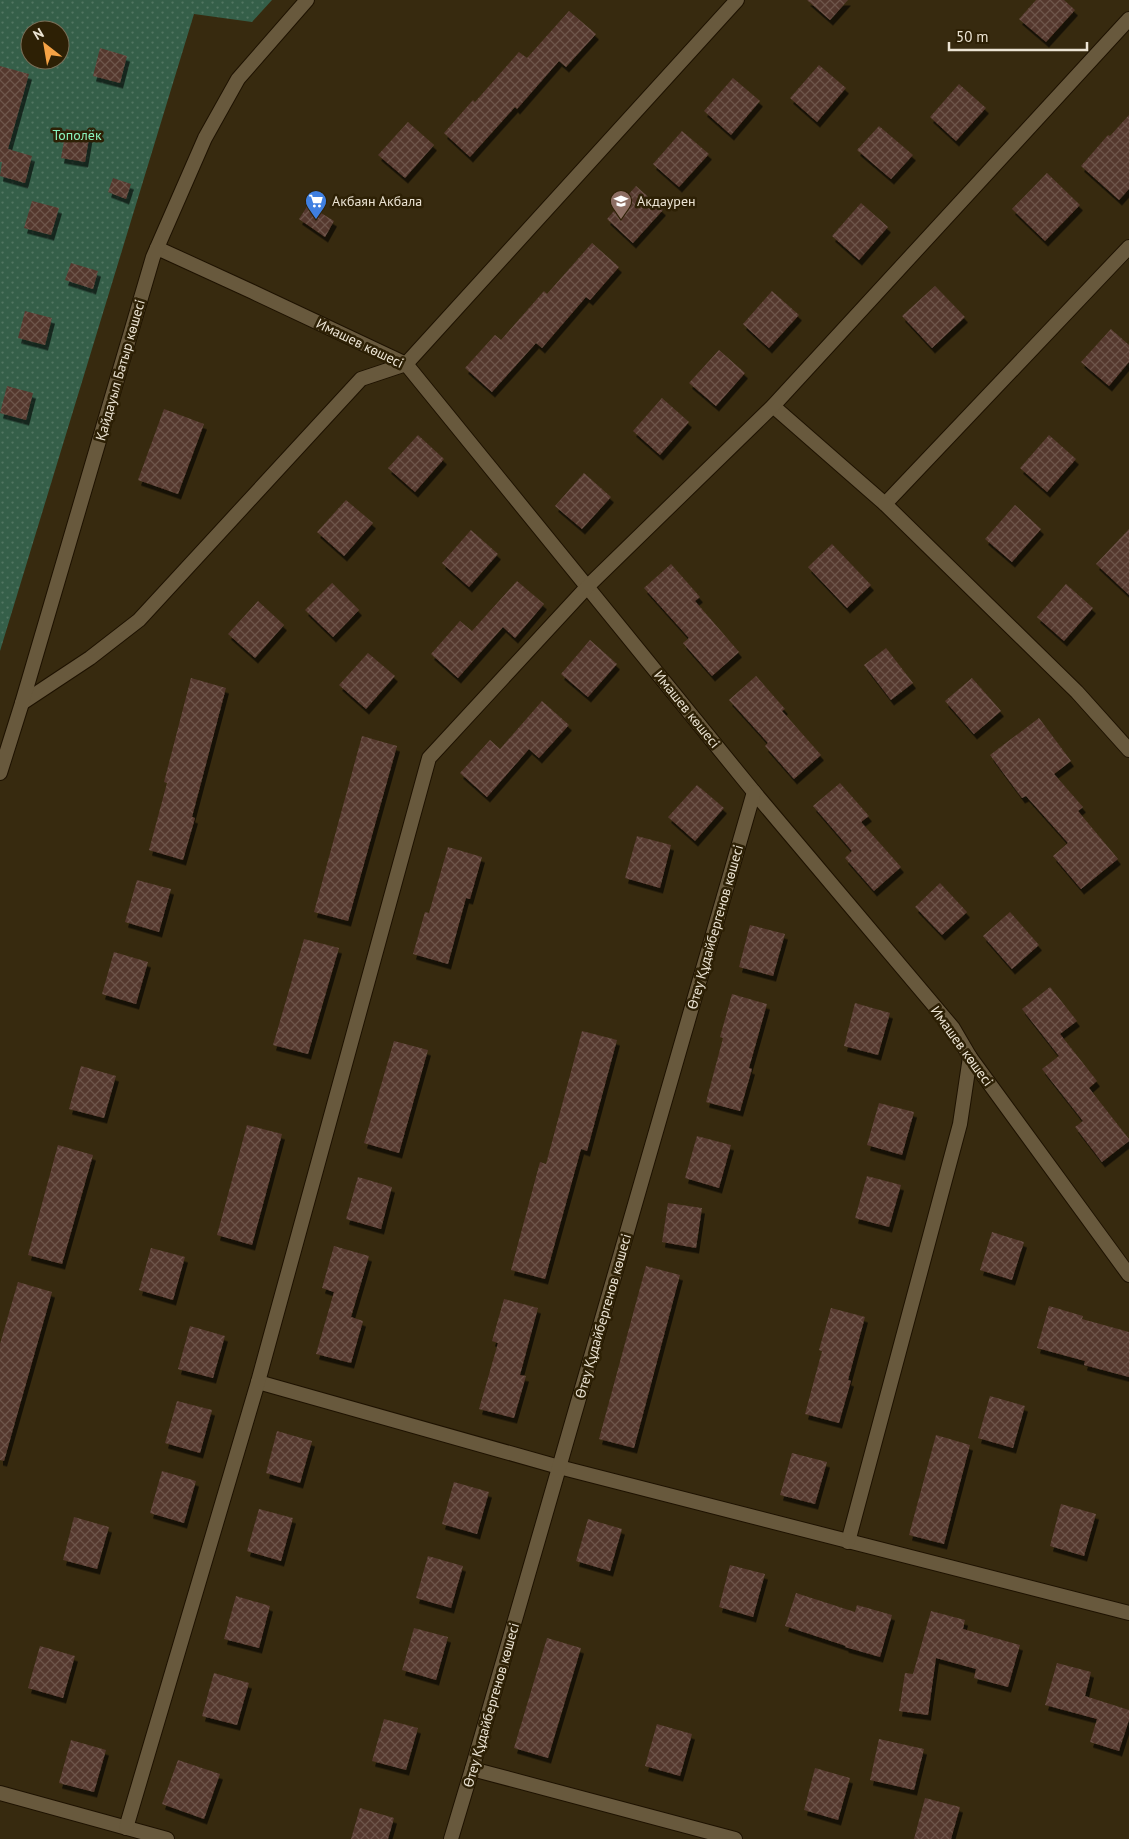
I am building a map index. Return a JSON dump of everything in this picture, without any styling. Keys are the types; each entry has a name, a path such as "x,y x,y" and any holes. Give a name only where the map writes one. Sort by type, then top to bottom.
{"street":[{"name":"Қайдауыл Батыр көшесі","path":"0,773 157,248 205,138 238,79 307,0"},
{"path":"22,703 90,658 139,620 361,379 406,364 737,0"},
{"path":"126,1828 258,1382 429,758 587,587 773,406 1129,20"},
{"path":"885,504 1129,247"},
{"name":"Имашев көшесі","path":"157,248 406,364 754,792 953,1028 970,1057 1129,1275"},
{"path":"773,406 885,504 1077,692 1129,750"},
{"name":"Өтеу Құдайбергенов көшесі","path":"451,1839 754,792"},
{"path":"848,1542 960,1124 970,1057"},
{"path":"258,1382 559,1467 1129,1613"},
{"path":"472,1769 735,1839"},
{"path":"0,1793 167,1839"}],"green space":[{"name":"Тополёк","path":"0,0 272,0 252,22 194,14 0,651"}],"building":[{"path":"807,0 848,0 830,20"},
{"path":"1036,0 1064,0 1075,10 1046,42 1019,19"},
{"path":"569,11 596,34 566,67 559,61 517,109 515,107 470,157 444,133 473,100 475,102 519,52 527,58"},
{"path":"100,48 127,56 120,83 93,76"},
{"path":"819,65 846,88 817,122 790,98"},
{"path":"0,66 29,74 8,149 32,156 25,183 0,176 2,162 0,162"},
{"path":"733,78 760,101 731,135 704,111"},
{"path":"959,84 986,108 956,141 930,117"},
{"path":"1129,115 1129,189 1119,200 1081,166 1108,135 1110,136"},
{"path":"408,122 434,145 405,178 378,155"},
{"path":"879,126 913,155 891,179 857,150"},
{"path":"66,129 90,133 85,162 61,158"},
{"path":"682,131 709,154 679,187 653,164"},
{"path":"1047,173 1080,205 1045,241 1012,209"},
{"path":"113,178 131,184 126,199 108,192"},
{"path":"636,186 663,210 633,243 607,219"},
{"path":"32,201 59,208 51,235 24,228"},
{"path":"861,203 888,227 859,260 832,236"},
{"name":"Акбаян Акбала","path":"308,205 334,221 325,237 299,219"},
{"path":"592,243 619,267 590,300 586,297 542,348 536,343 492,392 465,368 495,335 501,340 544,291 547,294"},
{"path":"71,263 98,271 93,289 65,280"},
{"path":"935,286 965,317 932,348 902,316"},
{"path":"772,291 799,315 769,348 743,324"},
{"path":"25,311 52,318 45,345 18,338"},
{"path":"1111,329 1129,345 1129,362 1109,386 1081,362"},
{"path":"719,350 745,373 716,406 689,383"},
{"path":"7,386 33,393 26,420 0,413"},
{"path":"662,398 689,422 660,455 633,431"},
{"path":"164,409 204,424 178,494 138,480"},
{"path":"418,435 444,459 415,492 388,468"},
{"path":"1049,435 1076,459 1047,492 1020,468"},
{"path":"584,473 611,497 582,529 555,506"},
{"path":"346,500 373,523 344,556 317,532"},
{"path":"1015,505 1041,529 1012,562 985,539"},
{"path":"1129,529 1129,595 1096,564"},
{"path":"471,530 498,554 469,587 442,563"},
{"path":"832,544 871,585 847,608 808,567"},
{"path":"671,564 700,597 695,601 739,652 712,676 683,643 689,638 644,588"},
{"path":"517,581 544,604 515,638 503,627 458,678 431,654 460,621 472,631"},
{"path":"332,583 359,610 333,637 305,610"},
{"path":"1066,584 1093,608 1064,641 1037,617"},
{"path":"258,601 284,625 255,658 228,634"},
{"path":"590,640 617,664 588,697 561,674"},
{"path":"886,648 913,683 891,700 864,665"},
{"path":"368,653 395,676 366,709 339,685"},
{"path":"756,676 785,709 782,711 821,755 794,779 765,746 768,743 729,700"},
{"path":"191,678 226,688 192,817 195,818 183,860 149,850 167,783 164,782"},
{"path":"972,678 1001,711 974,734 945,701"},
{"path":"542,701 569,725 539,758 529,749 487,797 460,773 490,740 500,749"},
{"path":"1039,718 1071,761 1054,774 1083,807 1078,811 1118,859 1081,889 1053,856 1068,843 1026,796 1022,798 990,755"},
{"path":"362,736 397,746 348,921 314,912"},
{"path":"840,783 869,816 861,822 901,867 874,891 845,858 852,851 813,806"},
{"path":"697,785 724,808 695,841 668,817"},
{"path":"637,836 671,845 660,888 625,878"},
{"path":"448,847 482,857 470,899 466,898 448,964 413,954 425,912 429,913"},
{"path":"137,880 171,889 159,932 125,922"},
{"path":"940,883 967,912 942,935 915,907"},
{"path":"1010,912 1039,945 1012,969 983,936"},
{"path":"750,925 785,934 773,976 739,967"},
{"path":"304,939 339,948 308,1054 273,1045"},
{"path":"114,952 148,962 136,1004 102,994"},
{"path":"1050,987 1077,1021 1060,1034 1097,1081 1089,1088 1129,1139 1129,1141 1102,1162 1075,1127 1083,1121 1042,1069 1059,1056 1022,1009"},
{"path":"732,994 767,1004 749,1068 752,1069 740,1111 706,1102 723,1038 720,1037"},
{"path":"855,1003 890,1013 878,1055 844,1046"},
{"path":"582,1031 617,1040 587,1151 581,1149 545,1279 511,1270 540,1162 546,1164"},
{"path":"394,1041 428,1050 399,1153 364,1143"},
{"path":"81,1066 116,1076 104,1118 69,1109"},
{"path":"879,1103 914,1112 902,1155 867,1145"},
{"path":"247,1125 282,1134 252,1245 217,1235"},
{"path":"697,1136 731,1145 719,1188 685,1178"},
{"path":"58,1145 93,1155 62,1264 28,1255"},
{"path":"867,1176 901,1185 889,1227 855,1218"},
{"path":"358,1177 392,1187 381,1229 346,1219"},
{"path":"668,1203 702,1208 696,1248 662,1242"},
{"path":"992,1232 1024,1242 1012,1280 980,1270"},
{"path":"334,1246 369,1256 351,1317 363,1321 351,1363 316,1354 334,1292 322,1288"},
{"path":"151,1248 185,1257 173,1300 139,1290"},
{"path":"646,1266 680,1275 634,1448 599,1439"},
{"path":"18,1282 52,1292 4,1461 0,1460 0,1344"},
{"path":"504,1299 538,1308 520,1375 526,1376 514,1418 479,1409 498,1343 492,1341"},
{"path":"1049,1306 1083,1316 1082,1319 1129,1332 1129,1377 1084,1365 1085,1361 1037,1348"},
{"path":"831,1308 865,1317 848,1380 851,1381 839,1423 805,1414 822,1351 819,1350"},
{"path":"190,1326 225,1336 213,1378 178,1369"},
{"path":"990,1396 1025,1406 1013,1448 978,1438"},
{"path":"177,1401 212,1410 200,1453 165,1443"},
{"path":"277,1431 312,1441 300,1483 266,1473"},
{"path":"936,1435 970,1445 944,1544 909,1535"},
{"path":"792,1453 827,1462 815,1504 780,1495"},
{"path":"162,1471 196,1481 184,1523 150,1513"},
{"path":"454,1482 489,1492 477,1534 442,1524"},
{"path":"1061,1504 1096,1514 1084,1556 1050,1546"},
{"path":"259,1509 293,1518 281,1561 247,1551"},
{"path":"74,1517 109,1527 97,1569 63,1560"},
{"path":"588,1519 622,1529 610,1571 576,1561"},
{"path":"428,1556 463,1566 451,1608 416,1598"},
{"path":"730,1565 765,1574 753,1617 719,1607"},
{"path":"796,1593 855,1612 857,1605 892,1615 880,1657 785,1626"},
{"path":"236,1596 270,1606 259,1648 224,1639"},
{"path":"931,1611 965,1620 963,1629 1020,1645 1008,1687 974,1678 976,1669 936,1658 928,1715 899,1711 905,1673 913,1674"},
{"path":"414,1628 448,1637 436,1680 402,1670"},
{"path":"547,1638 581,1648 548,1758 514,1748"},
{"path":"40,1646 75,1656 63,1698 28,1688"},
{"path":"1057,1663 1091,1672 1085,1696 1129,1710 1129,1720 1119,1751 1090,1742 1097,1719 1045,1705"},
{"path":"214,1673 249,1683 237,1725 202,1716"},
{"path":"384,1719 418,1728 406,1770 372,1761"},
{"path":"657,1724 692,1734 680,1776 645,1766"},
{"path":"879,1739 924,1749 914,1790 870,1780"},
{"path":"71,1740 106,1750 94,1792 59,1783"},
{"path":"178,1760 220,1774 204,1819 162,1804"},
{"path":"815,1768 850,1778 838,1820 804,1810"},
{"path":"925,1798 960,1807 951,1839 914,1839"},
{"path":"360,1808 394,1818 388,1839 351,1839"}],"place":[{"name":"Акбаян Акбала","path":"316,220"},
{"name":"Акдаурен","path":"621,220"}]}
